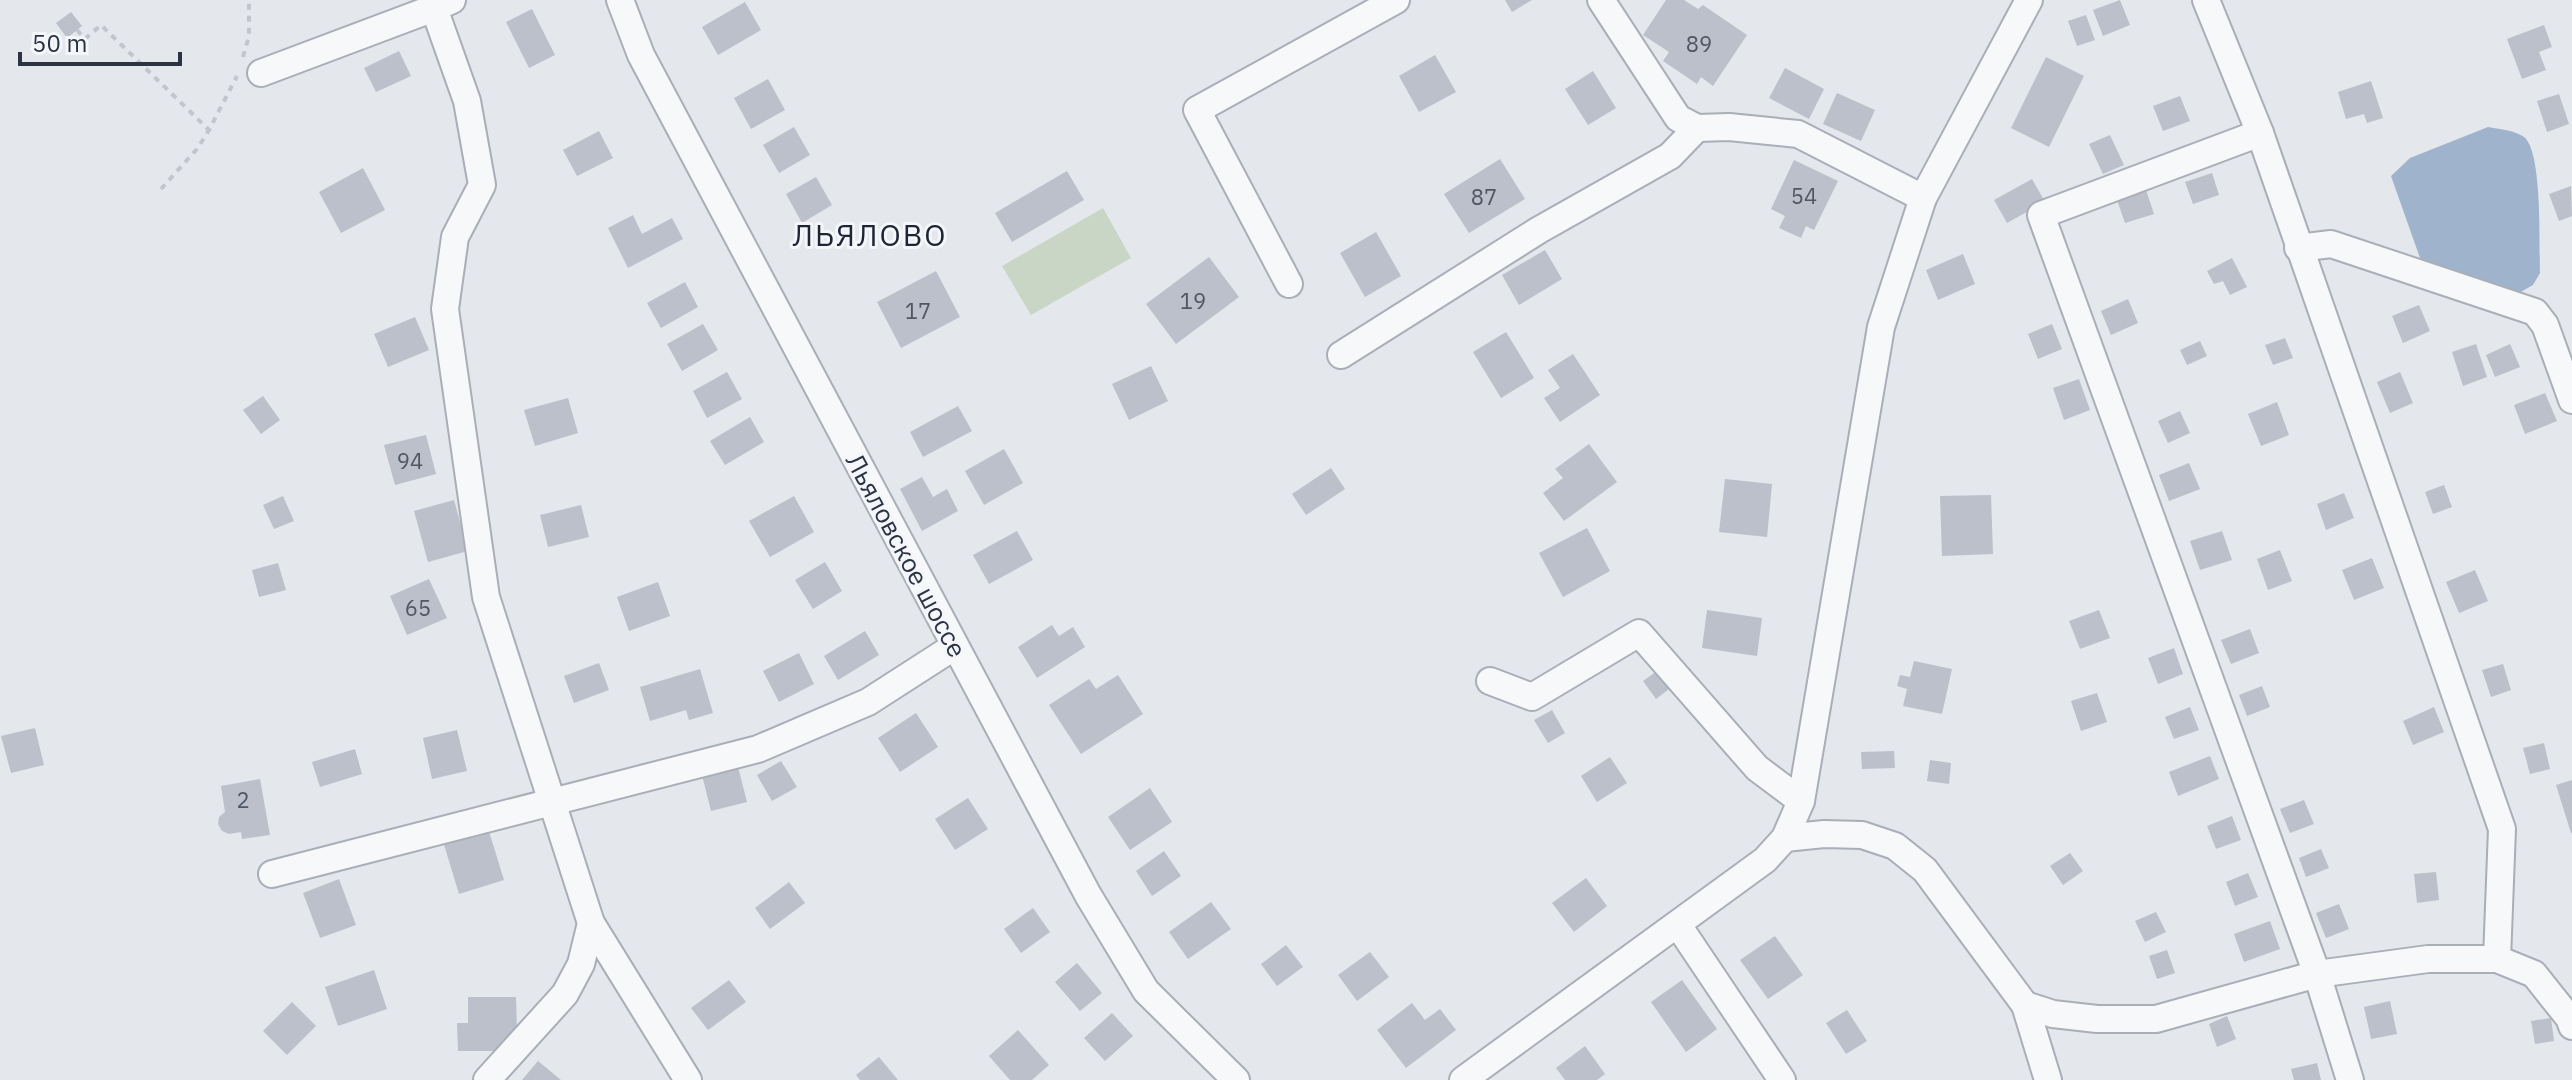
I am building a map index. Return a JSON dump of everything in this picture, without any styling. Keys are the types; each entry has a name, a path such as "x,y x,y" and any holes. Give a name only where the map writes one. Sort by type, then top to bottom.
{"street":[{"name":"Льяловское шоссе","path":"620,0 641,55 1088,895 1146,991 1236,1080"},
{"path":"1289,284 1197,110 1396,0"},
{"path":"1601,0 1678,118 1697,128 1729,127 1798,134 1923,198"},
{"path":"1463,1080 1765,860 1785,838 1801,801 1881,327 1923,198 2029,0"},
{"path":"2206,0 2260,133 2502,829 2497,959"},
{"path":"247,69 443,4 467,101 482,185 455,237 445,309 486,597 591,923 688,1080"},
{"path":"1341,355 1539,230 1670,156 1697,128"},
{"path":"2260,133 2041,215 2317,974 2350,1080"},
{"path":"2298,248 2331,244 2535,312 2545,325 2572,400"},
{"path":"1490,681 1532,697 1639,633 1757,768 1801,801"},
{"path":"272,874 758,749 868,702 955,646"},
{"path":"1785,838 1824,834 1862,835 1895,846 1925,870 2025,1005 2048,1080"},
{"path":"487,1080 565,994 581,964 591,923"},
{"path":"1678,925 1782,1080"},
{"path":"2025,1005 2053,1014 2097,1019 2156,1019 2317,974 2428,959 2497,959 2534,974 2572,1026"}],"path":[{"path":"161,189 197,149 247,69 249,0"},
{"path":"77,30 85,39 101,25 209,130"}],"green space":[{"path":"1103,208 1131,258 1031,315 1002,266"}],"water":[{"path":"2488,127 2524,137 2534,161 2539,201 2540,273 2533,285 2519,293 2431,269 2420,258 2391,176 2410,158"}],"building":[{"path":"1505,0 1532,0 1512,12"},
{"path":"1666,0 1684,0 1698,9 1703,5 1747,35 1713,86 1701,77 1697,84 1663,61 1669,52 1643,35"},
{"path":"2120,0 2130,25 2103,36 2093,10"},
{"path":"745,2 761,30 718,55 702,27"},
{"path":"532,9 555,55 529,68 506,22"},
{"path":"71,12 82,26 67,38 56,23"},
{"path":"2086,15 2095,40 2077,46 2068,21"},
{"path":"2544,25 2552,47 2539,52 2546,70 2522,79 2507,39"},
{"path":"399,51 411,76 376,92 364,68"},
{"path":"1435,55 1456,92 1419,112 1399,76"},
{"path":"2046,57 2084,76 2049,147 2011,128"},
{"path":"1785,68 1824,89 1809,119 1769,98"},
{"path":"1593,71 1616,108 1588,125 1565,89"},
{"path":"768,79 785,110 751,129 734,98"},
{"path":"2371,81 2383,118 2367,123 2364,114 2346,119 2338,92"},
{"path":"1837,93 1875,110 1861,141 1823,124"},
{"path":"2559,94 2569,124 2547,132 2537,101"},
{"path":"2180,96 2190,121 2163,131 2153,106"},
{"path":"794,127 810,155 779,173 763,145"},
{"path":"599,131 613,158 577,176 563,150"},
{"path":"2110,135 2124,165 2103,174 2089,144"},
{"path":"1500,159 1525,199 1469,233 1444,194"},
{"path":"1794,160 1838,181 1814,230 1806,226 1801,238 1779,228 1785,216 1771,209"},
{"path":"363,168 385,210 341,233 319,192"},
{"path":"1067,171 1084,200 1012,242 995,213"},
{"path":"2212,173 2219,195 2193,204 2185,182"},
{"path":"816,177 832,205 802,223 786,194"},
{"path":"2032,179 2045,202 2007,223 1994,200"},
{"path":"2571,186 2572,216 2559,221 2549,194"},
{"path":"2146,190 2154,214 2125,223 2117,200"},
{"path":"633,215 642,234 672,218 683,239 628,268 608,228"},
{"path":"1376,232 1401,276 1365,297 1340,253"},
{"path":"1545,250 1562,279 1519,305 1502,275"},
{"path":"1963,254 1975,284 1938,300 1926,270"},
{"path":"1209,257 1239,297 1176,344 1146,304"},
{"path":"2232,258 2247,287 2230,295 2223,281 2214,284 2207,271"},
{"path":"936,271 960,317 901,348 877,302"},
{"path":"685,282 698,307 661,328 647,303"},
{"path":"2128,299 2138,323 2111,335 2101,311"},
{"path":"2419,305 2430,331 2403,343 2392,316"},
{"path":"415,317 429,350 388,367 374,334"},
{"path":"703,324 718,350 682,371 667,344"},
{"path":"2052,324 2062,349 2038,359 2028,334"},
{"path":"1506,332 1534,378 1501,398 1473,352"},
{"path":"2285,338 2293,358 2273,365 2265,345"},
{"path":"2200,341 2207,356 2187,365 2180,350"},
{"path":"2476,344 2487,377 2463,386 2452,352"},
{"path":"2510,344 2520,367 2495,377 2486,355"},
{"path":"1573,354 1600,395 1560,422 1544,398 1560,388 1548,370"},
{"path":"1151,366 1168,401 1129,420 1112,384"},
{"path":"727,372 742,399 707,418 693,391"},
{"path":"2400,372 2413,403 2390,413 2377,382"},
{"path":"2079,379 2090,410 2064,420 2053,388"},
{"path":"2545,393 2557,421 2525,434 2514,405"},
{"path":"263,396 280,420 261,434 243,410"},
{"path":"568,398 578,433 535,446 524,410"},
{"path":"2277,402 2289,435 2261,446 2248,414"},
{"path":"958,406 972,431 923,457 910,432"},
{"path":"2180,411 2190,433 2168,443 2158,421"},
{"path":"750,417 764,442 725,465 710,441"},
{"path":"426,435 436,474 395,485 384,445"},
{"path":"1589,444 1617,482 1564,521 1543,493 1563,478 1555,469"},
{"path":"1004,449 1023,483 984,505 965,471"},
{"path":"2189,463 2200,489 2169,501 2159,475"},
{"path":"1331,468 1345,489 1306,515 1292,494"},
{"path":"922,477 933,497 947,489 958,511 922,531 900,489"},
{"path":"1725,479 1772,484 1767,537 1719,532"},
{"path":"2444,485 2452,507 2433,514 2425,492"},
{"path":"2344,493 2354,518 2326,530 2317,504"},
{"path":"1991,495 1993,554 1942,556 1940,496"},
{"path":"283,496 294,521 274,529 263,505"},
{"path":"794,496 814,532 770,557 749,521"},
{"path":"454,500 468,551 428,562 414,511"},
{"path":"581,505 589,537 548,547 540,515"},
{"path":"1587,528 1610,571 1563,597 1539,553"},
{"path":"1017,531 1033,560 989,584 973,555"},
{"path":"2222,531 2232,560 2200,570 2190,541"},
{"path":"2280,550 2292,581 2268,590 2257,559"},
{"path":"2372,558 2384,588 2354,600 2342,570"},
{"path":"825,562 842,591 813,609 795,580"},
{"path":"278,563 286,590 259,597 252,570"},
{"path":"2475,570 2488,601 2459,613 2446,582"},
{"path":"429,579 447,618 407,635 390,596"},
{"path":"658,582 670,616 629,631 617,597"},
{"path":"1707,610 1762,618 1757,656 1702,648"},
{"path":"2099,610 2110,638 2080,649 2069,621"},
{"path":"1052,625 1059,636 1073,627 1085,647 1037,678 1018,647"},
{"path":"2250,629 2259,653 2231,664 2221,640"},
{"path":"865,631 879,655 838,680 824,656"},
{"path":"2174,648 2183,674 2158,684 2148,658"},
{"path":"799,653 814,684 779,702 763,671"},
{"path":"1914,661 1952,669 1942,714 1903,706 1907,689 1897,686 1900,675 1910,677"},
{"path":"599,663 609,690 574,703 564,676"},
{"path":"2503,664 2511,690 2491,697 2482,670"},
{"path":"1664,666 1677,683 1656,699 1643,681"},
{"path":"700,669 713,713 689,720 686,710 650,721 640,687"},
{"path":"1118,675 1143,714 1081,754 1049,705 1089,679 1096,689"},
{"path":"2262,686 2270,707 2247,716 2239,695"},
{"path":"2097,693 2107,722 2081,731 2071,701"},
{"path":"2190,707 2199,730 2174,739 2165,717"},
{"path":"2434,707 2444,732 2413,745 2403,721"},
{"path":"1552,710 1565,733 1548,743 1534,720"},
{"path":"916,713 938,747 900,772 878,738"},
{"path":"35,728 44,765 11,773 1,736"},
{"path":"457,730 467,771 432,779 423,738"},
{"path":"2544,743 2550,769 2530,774 2523,748"},
{"path":"355,749 362,774 320,787 312,762"},
{"path":"1894,751 1895,768 1862,769 1861,752"},
{"path":"2210,756 2219,779 2178,796 2169,772"},
{"path":"1610,757 1627,783 1597,802 1581,776"},
{"path":"1930,760 1951,763 1949,784 1927,781"},
{"path":"781,761 797,787 772,801 757,775"},
{"path":"738,767 747,802 711,811 702,775"},
{"path":"260,779 270,835 242,839 241,832 229,834 222,831 218,824 219,817 225,812 221,786"},
{"path":"2572,780 2572,833 2571,833 2556,785"},
{"path":"1150,788 1172,822 1130,850 1108,817"},
{"path":"968,798 988,829 955,850 935,819"},
{"path":"2304,800 2314,824 2290,833 2280,809"},
{"path":"2232,816 2241,840 2216,849 2207,826"},
{"path":"487,825 504,880 459,894 442,838"},
{"path":"2321,849 2329,868 2306,877 2299,858"},
{"path":"1164,851 1181,876 1152,896 1136,871"},
{"path":"2070,853 2083,871 2063,885 2050,866"},
{"path":"2436,872 2439,900 2417,903 2414,874"},
{"path":"2248,873 2258,897 2235,906 2226,882"},
{"path":"1586,878 1607,906 1574,932 1552,903"},
{"path":"339,879 356,925 320,938 303,893"},
{"path":"789,882 805,903 770,929 755,908"},
{"path":"1211,902 1231,929 1188,959 1169,932"},
{"path":"2339,904 2349,929 2326,938 2316,913"},
{"path":"1033,908 1050,932 1021,953 1004,929"},
{"path":"2156,912 2166,932 2145,942 2135,921"},
{"path":"2270,921 2280,949 2244,962 2234,934"},
{"path":"1775,936 1803,975 1768,999 1740,960"},
{"path":"1286,945 1303,967 1277,986 1261,964"},
{"path":"2167,950 2175,973 2157,979 2149,956"},
{"path":"1370,952 1389,977 1357,1001 1338,975"},
{"path":"1077,963 1102,993 1080,1011 1055,982"},
{"path":"374,970 387,1009 338,1026 325,987"},
{"path":"729,980 746,1002 708,1030 691,1008"},
{"path":"1682,980 1717,1029 1686,1052 1651,1002"},
{"path":"468,997 516,997 517,1033 499,1051 458,1051 457,1023 468,1023"},
{"path":"2390,1001 2397,1034 2371,1039 2364,1007"},
{"path":"292,1002 316,1026 287,1055 263,1031"},
{"path":"1412,1003 1425,1020 1440,1009 1456,1030 1406,1068 1377,1030"},
{"path":"1847,1010 1867,1041 1846,1054 1826,1023"},
{"path":"1112,1013 1133,1036 1105,1061 1084,1038"},
{"path":"2227,1016 2236,1039 2217,1047 2209,1024"},
{"path":"2551,1018 2554,1041 2535,1044 2531,1021"},
{"path":"1018,1030 1049,1065 1032,1080 1010,1080 989,1056"},
{"path":"1585,1046 1605,1074 1597,1080 1565,1080 1556,1068"},
{"path":"879,1057 898,1080 860,1080 856,1075"},
{"path":"538,1061 561,1080 522,1080"},
{"path":"2317,1063 2321,1080 2294,1080 2291,1069"}],"district":[{"name":"ЛЬЯЛОВО","path":"870,234"}]}
